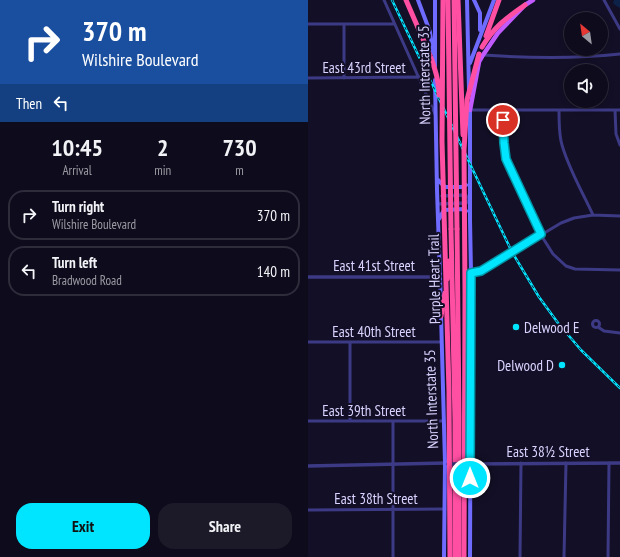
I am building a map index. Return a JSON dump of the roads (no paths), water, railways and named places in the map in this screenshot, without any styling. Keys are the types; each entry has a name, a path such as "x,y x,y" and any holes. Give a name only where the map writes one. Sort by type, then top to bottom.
{"highway":[{"path":"406,0 431,58 437,78 442,141"},
{"name":"Purple Heart Trail","path":"443,0 442,141 449,390 450,557"},
{"name":"Purple Heart Trail","path":"448,0 455,420 455,557"},
{"name":"Purple Heart Trail","path":"454,0 459,411 459,557"},
{"name":"Purple Heart Trail","path":"458,0 464,150 464,557"},
{"path":"464,150 467,100 482,47 499,0"},
{"path":"482,47 488,36 499,24 525,5"},
{"path":"441,316 451,242"}],"main road":[{"path":"418,0 430,32 435,61"},
{"name":"North Interstate 35","path":"435,0 437,196 446,463 444,557"},
{"path":"467,0 470,110 471,273 468,464 470,557"},
{"path":"474,0 480,13 480,33"},
{"path":"469,66 480,33 492,8 494,0"},
{"path":"470,110 481,54 498,33 525,5 533,0"},
{"path":"437,179 444,188 462,187 470,178"},
{"path":"438,221 444,210 464,210 467,212 470,220"}],"street":[{"path":"384,0 437,117"},
{"path":"604,0 620,29"},
{"path":"308,24 394,24"},
{"path":"344,24 344,78"},
{"path":"481,54 510,56 602,56 620,54"},
{"name":"East 43rd Street","path":"308,78 420,77"},
{"path":"470,110 620,110"},
{"path":"559,110 561,142 565,155 593,215"},
{"path":"615,110 616,134 620,145"},
{"path":"503,111 506,159 541,234 553,254 566,266 575,269 620,270"},
{"path":"437,196 466,195 470,199 466,203 438,204"},
{"path":"471,273 481,271 541,234 574,218 593,215 620,216"},
{"name":"East 41st Street","path":"308,277 440,277"},
{"path":"598,327 604,331 620,334"},
{"name":"East 40th Street","path":"308,342 441,342"},
{"path":"350,342 350,421"},
{"path":"393,421 393,557"},
{"name":"East 39th Street","path":"308,422 444,421"},
{"name":"East 38½ Street","path":"308,466 446,463 620,463"},
{"path":"520,557 521,463"},
{"path":"564,557 566,463"},
{"path":"608,557 609,463"},
{"name":"East 38th Street","path":"308,510 445,509"}],"railway":[{"path":"392,0 512,252 539,297 558,323 581,350 620,388"}],"place":[{"name":"Delwood E","path":"516,327"},
{"name":"Delwood D","path":"562,365"}]}
